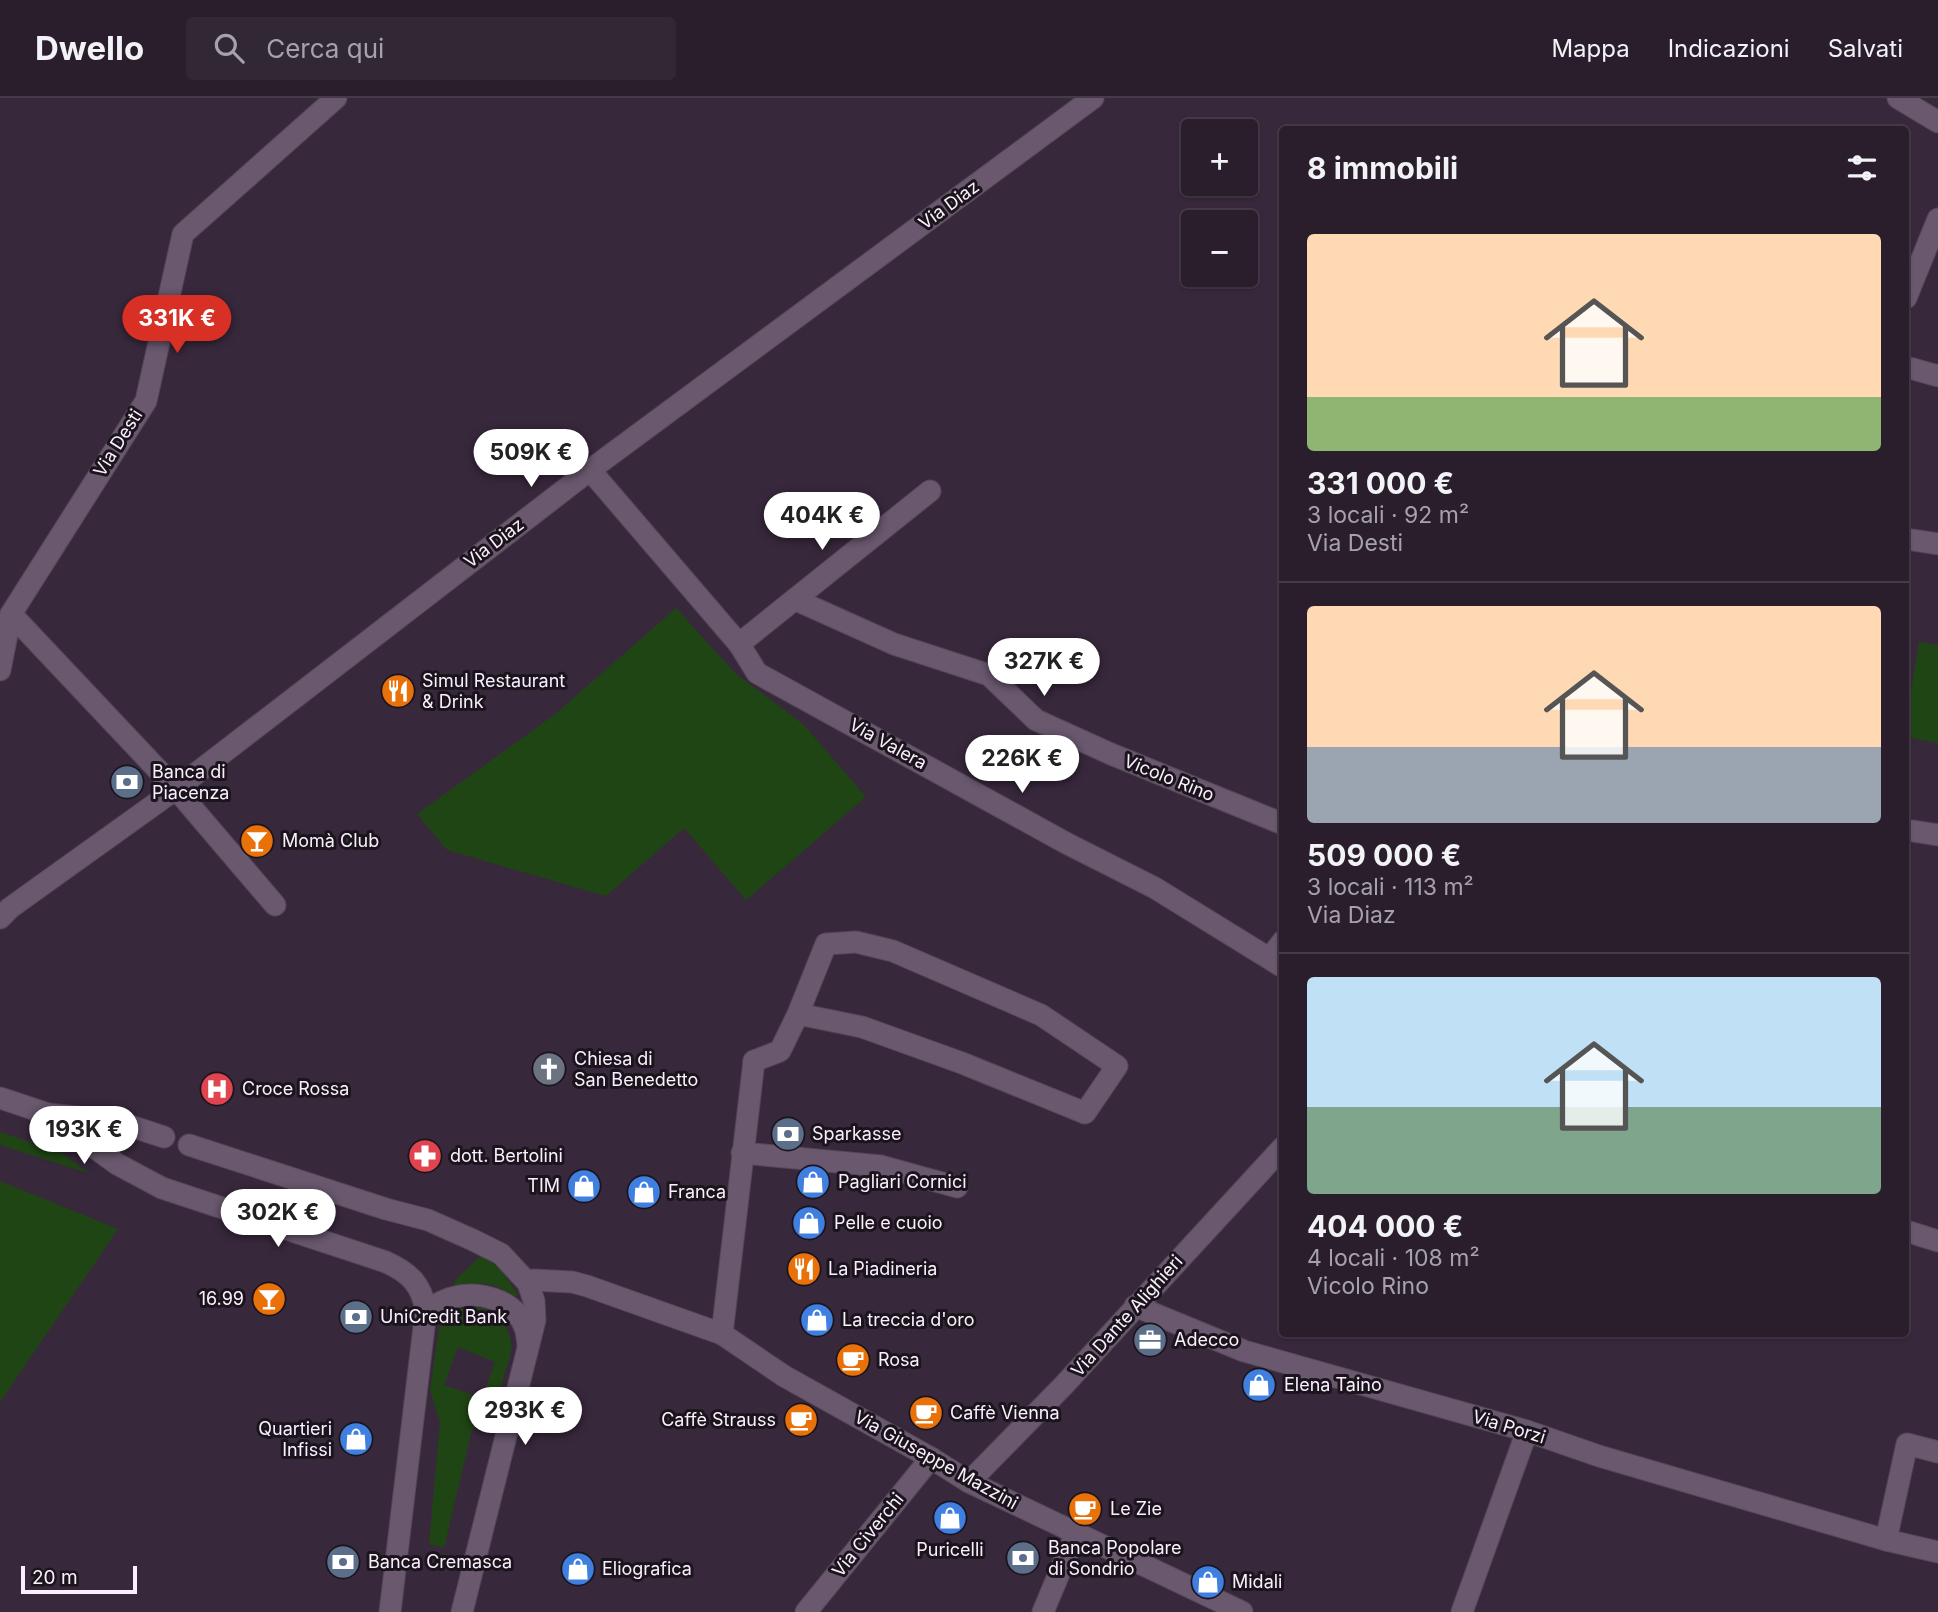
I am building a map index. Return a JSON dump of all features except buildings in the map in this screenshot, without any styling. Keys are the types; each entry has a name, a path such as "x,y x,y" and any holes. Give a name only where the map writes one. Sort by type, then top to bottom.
{"street":[{"name":"Via Desti","path":"0,670 11,614 146,401 183,234 336,98"},
{"name":"Via Diaz","path":"0,918 10,908 176,789 590,470 1093,98"},
{"path":"1898,98 1938,122"},
{"path":"1909,291 1938,219"},
{"path":"1909,368 1938,376"},
{"name":"Via Valera","path":"590,470 739,644 757,673 1066,843 1278,955"},
{"path":"739,644 930,491"},
{"path":"1909,539 1938,544"},
{"name":"Vicolo Rino","path":"796,600 894,644 989,675 1036,720 1111,754 1279,822"},
{"path":"11,614 176,789 275,905"},
{"path":"1909,830 1938,835"},
{"path":"722,1334 754,1060 780,1051 798,1014 825,944 856,942 894,951 1041,1015 1117,1066 1085,1113 962,1063 862,1027 798,1014"},
{"path":"0,1098 48,1114 114,1121 164,1137"},
{"path":"48,1114 117,1164 145,1180 178,1194 386,1262 416,1282 423,1294 426,1310 390,1612"},
{"path":"189,1145 428,1220 501,1254 528,1283 534,1301 535,1320 529,1350 462,1612"},
{"name":"Via Dante Alighieri","path":"969,1482 1064,1385 1279,1151"},
{"path":"742,1153 881,1166 957,1187"},
{"path":"1909,1232 1938,1241"},
{"name":"Via Giuseppe Mazzini","path":"528,1283 533,1280 572,1282 722,1334 784,1376 969,1482 1242,1612"},
{"path":"426,1310 449,1298 490,1296 514,1311 525,1327 529,1350"},
{"name":"Via Porzi","path":"1135,1306 1244,1351 1527,1431 1599,1456 1886,1541 1938,1552"},
{"path":"1462,1612 1527,1431"},
{"path":"1886,1541 1907,1444 1938,1452"},
{"name":"Via Civerchi","path":"806,1612 931,1458"},
{"path":"1043,1612 1076,1533"}],"green space":[{"path":"676,608 735,673 804,725 866,797 746,900 684,828 606,896 447,850 417,814 554,715"},
{"path":"1919,642 1938,645 1938,743 1909,738 1909,703"},
{"path":"0,1132 59,1151 90,1174 0,1145"},
{"path":"0,1181 118,1229 0,1402"},
{"path":"482,1255 501,1270 518,1295 513,1298 499,1287 484,1283 451,1289 457,1278"},
{"path":"477,1307 490,1310 504,1324 512,1348 495,1408 484,1422 472,1430 444,1548 429,1544 440,1422 430,1390 439,1328 446,1317 461,1309","holes":["458,1347 495,1362 482,1398 444,1385"]}],"place":[{"name":"Simul Restaurant & Drink","path":"398,691"},
{"name":"Banca di Piacenza","path":"127,782"},
{"name":"Momà Club","path":"257,841"},
{"name":"Chiesa di San Benedetto","path":"549,1069"},
{"name":"Croce Rossa","path":"217,1089"},
{"name":"Sparkasse","path":"788,1134"},
{"name":"dott. Bertolini","path":"425,1156"},
{"name":"Pagliari Cornici","path":"813,1182"},
{"name":"TIM","path":"584,1186"},
{"name":"Franca","path":"644,1192"},
{"name":"Pelle e cuoio","path":"809,1223"},
{"name":"La Piadineria","path":"804,1269"},
{"name":"16.99","path":"269,1299"},
{"name":"UniCredit Bank","path":"356,1317"},
{"name":"La treccia d'oro","path":"817,1320"},
{"name":"Adecco","path":"1150,1340"},
{"name":"Rosa","path":"853,1360"},
{"name":"Elena Taino","path":"1259,1385"},
{"name":"Caffè Vienna","path":"926,1413"},
{"name":"Caffè Strauss","path":"801,1420"},
{"name":"Quartieri Infissi","path":"356,1439"},
{"name":"Le Zie","path":"1085,1509"},
{"name":"Puricelli","path":"950,1518"},
{"name":"Banca Popolare di Sondrio","path":"1023,1558"},
{"name":"Banca Cremasca","path":"343,1562"},
{"name":"Eliografica","path":"578,1569"},
{"name":"Midali","path":"1208,1582"}]}
